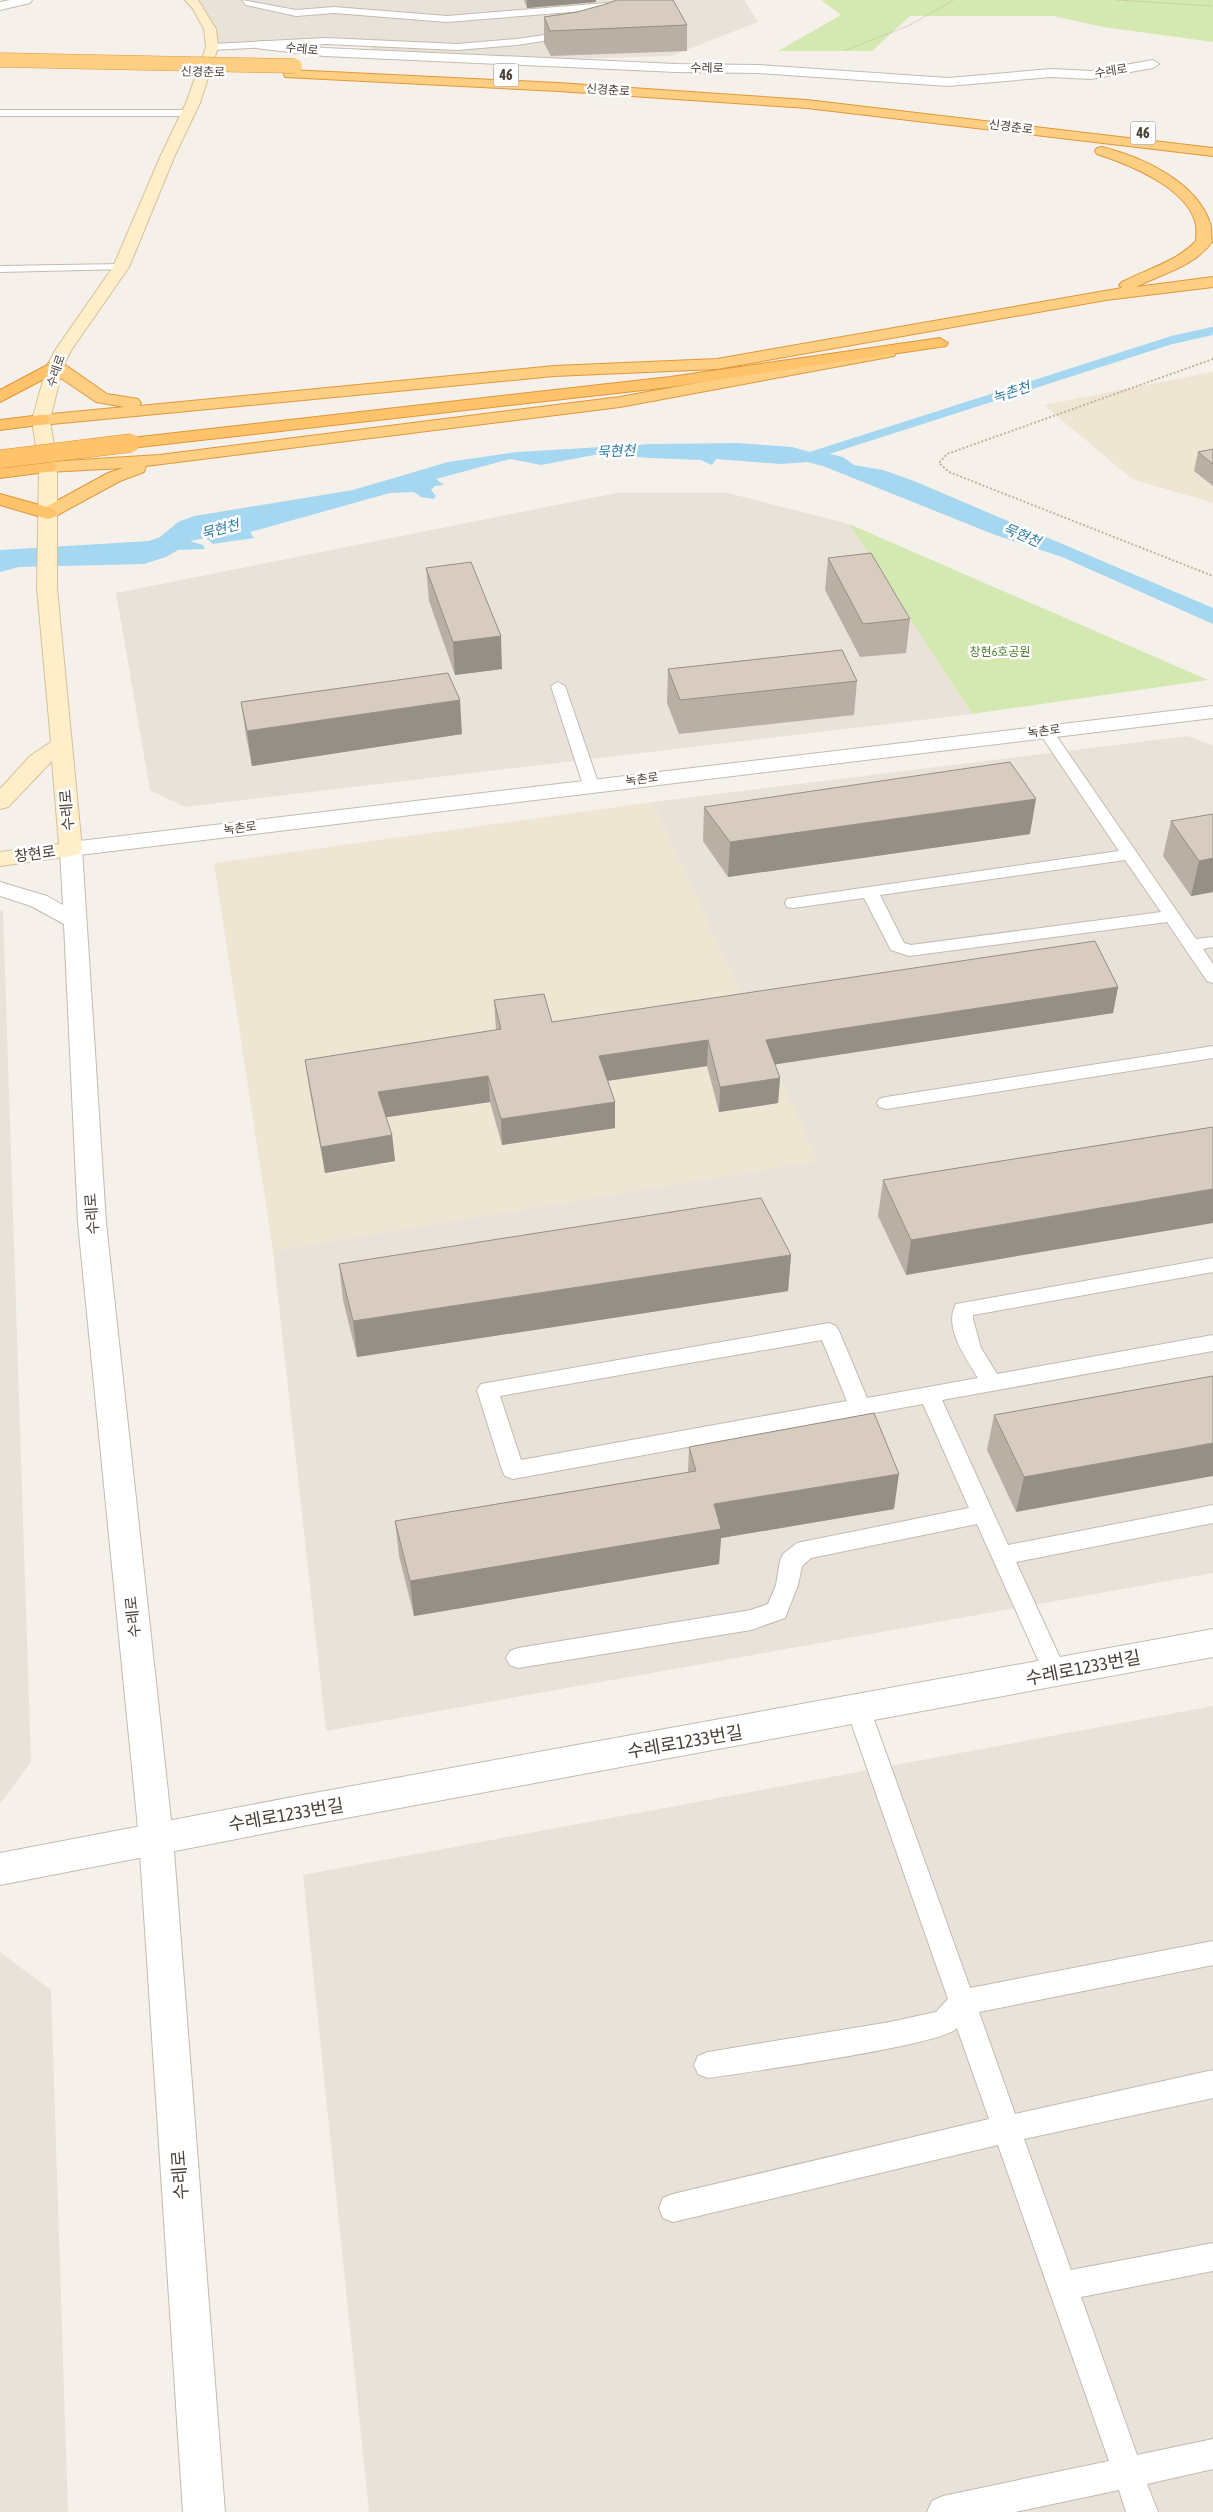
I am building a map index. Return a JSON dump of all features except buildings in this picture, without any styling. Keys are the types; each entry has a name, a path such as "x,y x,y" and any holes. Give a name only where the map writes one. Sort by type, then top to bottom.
{"highway":[{"name":"신경춘로","path":"0,60 292,70 495,74 756,92 934,108 1213,141"},
{"name":"신경춘로","path":"0,69 292,70 558,86 807,104 1213,152"},
{"path":"807,104 1098,150 1159,170 1183,183 1202,199 1209,214 1211,228 1204,242 1190,254 1169,266 1106,295"},
{"path":"0,459 130,436 717,364 1106,295 1213,282"},
{"path":"1016,327 1112,307 1213,291"},
{"path":"0,473 48,467 159,460 308,440 478,422 620,402 959,339"},
{"path":"0,441 130,436 670,382 940,343"},
{"path":"0,425 161,407 554,371 717,364"},
{"path":"0,397 55,366 102,398 161,407"},
{"path":"0,499 48,513 114,477 159,460"}],"main road":[{"path":"192,0 210,29 212,47"},
{"name":"수레로","path":"71,849 47,588 48,467 41,420 55,366 64,349 120,267 193,103 212,47"},
{"path":"0,802 38,761 62,745"},
{"name":"창현로","path":"0,859 71,849"}],"street":[{"path":"0,6 26,0"},
{"name":"수레로","path":"254,45 324,52 420,57 676,68 758,68 948,82 1051,73 1091,75 1153,64"},
{"name":"녹촌로","path":"71,849 1213,712"},
{"name":"수레로","path":"71,849 92,1223 156,1838 204,2512"},
{"path":"0,889 39,901 75,921"},
{"name":"수레로1233번길","path":"156,1838 859,1710 1213,1643"},
{"path":"0,1869 156,1838"}],"lane":[{"path":"246,0 249,3 294,16 334,10 448,19 620,5 628,2 627,0"},
{"path":"212,47 326,41 458,47 517,42 585,31"},
{"path":"254,45 272,36"},
{"path":"0,113 187,113"},
{"path":"0,269 120,267"},
{"path":"558,686 591,786"},
{"path":"1046,731 1213,977"},
{"path":"793,903 1130,854"},
{"path":"870,892 897,946 909,951 1171,916"},
{"path":"1191,945 1213,942"},
{"path":"886,1103 1213,1052"},
{"path":"992,1383 966,1336 961,1321 963,1309 1213,1264"},
{"path":"860,1406 829,1331 488,1390 513,1470 860,1406 1213,1344"},
{"path":"929,1394 1055,1673"},
{"path":"518,1658 751,1620 777,1611 787,1584 791,1562 805,1550 983,1514"},
{"path":"1003,1555 1213,1514"},
{"path":"859,1710 1142,2512"},
{"path":"708,2065 890,2036 944,2023 963,2002 1213,1952"},
{"path":"673,2208 1008,2129 1213,2084"},
{"path":"1063,2286 1213,2257"},
{"path":"943,2512 1213,2454"}],"path":[{"path":"840,53 910,25 954,0"},
{"path":"1117,0 1213,6"},
{"path":"1213,359 947,454 939,463 949,472 1213,576"}],"shaded area":[{"path":"191,0 744,0 758,22 671,56 525,60 365,55 373,45 352,41 212,47"},
{"path":"1213,372 1213,503 1132,479 1044,405"},
{"path":"616,493 728,493 849,524 972,714 185,807 150,790 116,593"},
{"path":"1188,736 1213,746 1213,1573 326,1731 273,1251 818,1161 653,802"},
{"path":"653,802 819,1161 273,1251 214,863"},
{"path":"0,910 3,910 31,1762 0,1804"},
{"path":"1213,1706 1213,2512 369,2512 303,1875"},
{"path":"0,1952 51,1990 68,2512 0,2512"}],"green space":[{"path":"821,0 1213,0 1213,42 1103,27 1053,16 910,16 872,51 778,51 841,15"},
{"name":"창현6호공원","path":"849,524 1208,680 972,714"}],"water":[{"name":"묵현천","path":"738,443 792,447 814,453 826,453 843,457 854,465 883,470 914,481 1213,608 1213,624 1062,557 995,535 823,466 807,462 781,464 716,459 712,465 701,460 649,458 605,453 541,465 510,459 436,479 444,485 435,486 431,490 436,496 434,499 421,497 414,492 390,493 250,532 254,538 213,544 206,538 190,541 203,545 205,549 178,550 166,557 144,564 19,567 0,572 0,550 149,541 160,537 178,522 194,516 353,490 448,462 517,452 652,444"}],"waterway":[{"name":"녹촌천","path":"810,456 1172,340 1213,331"}]}
